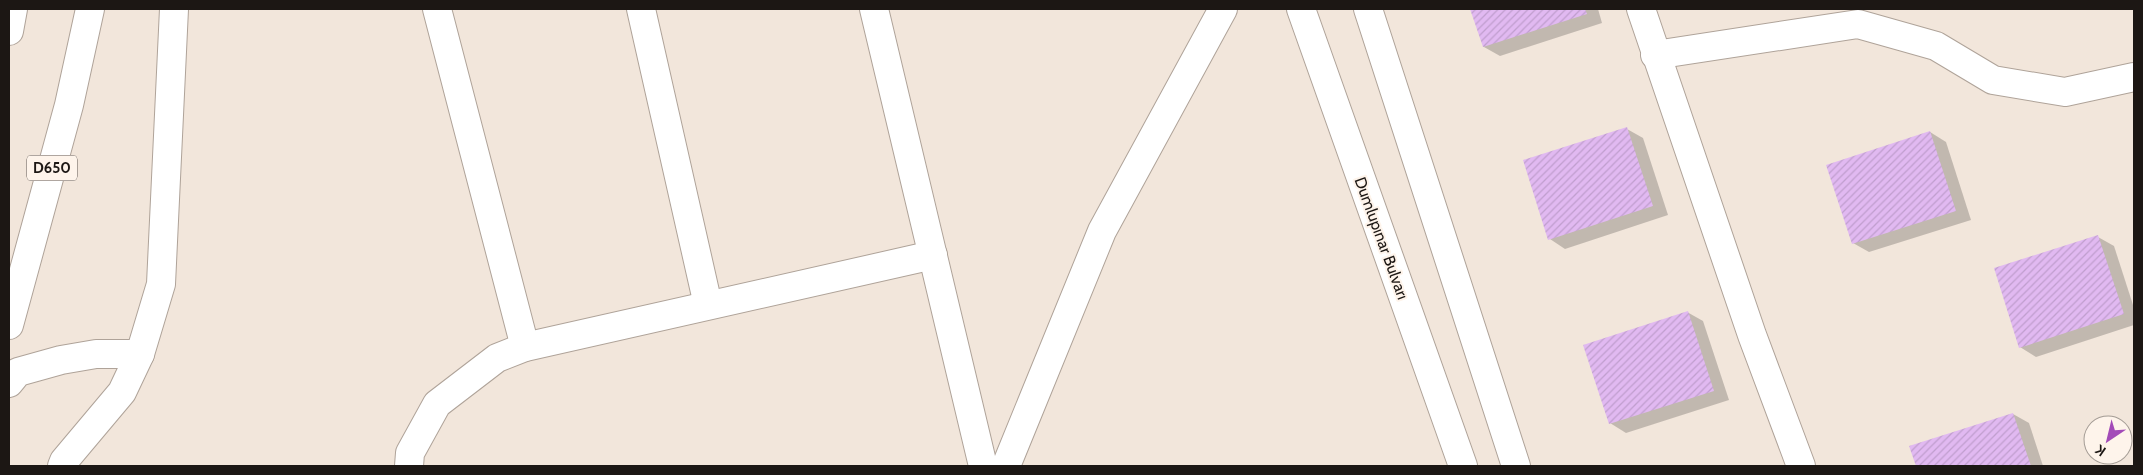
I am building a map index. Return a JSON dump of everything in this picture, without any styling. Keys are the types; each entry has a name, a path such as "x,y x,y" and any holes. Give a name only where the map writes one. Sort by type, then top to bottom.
{"main road":[{"path":"9,31 14,9"},
{"name":"D650","path":"9,325 69,105 90,9"},
{"path":"62,466 64,461 122,392 140,354 161,284 174,9"},
{"path":"437,9 525,347"},
{"path":"641,9 708,305"},
{"path":"874,9 983,466"},
{"path":"1006,466 1102,231 1223,9"},
{"name":"Dumlupınar Bulvarı","path":"1301,9 1463,466"},
{"path":"1368,9 1516,466"},
{"path":"1641,9 1752,335 1801,466"},
{"path":"1656,55 1858,24 1936,46 1994,80 2065,92 2134,77"},
{"path":"409,466 410,453 437,404 497,358 525,347 933,255"},
{"path":"9,383 18,372 61,360 96,354 140,354"}],"building":[{"path":"1470,9 1585,9 1587,14 1483,47"},
{"path":"1627,127 1653,206 1548,240 1523,160"},
{"path":"1930,131 1956,211 1852,244 1826,165"},
{"path":"2098,235 2124,314 2019,348 1994,268"},
{"path":"1688,311 1714,391 1609,424 1583,345"},
{"path":"2013,413 2031,466 1916,466 1909,446"}]}
